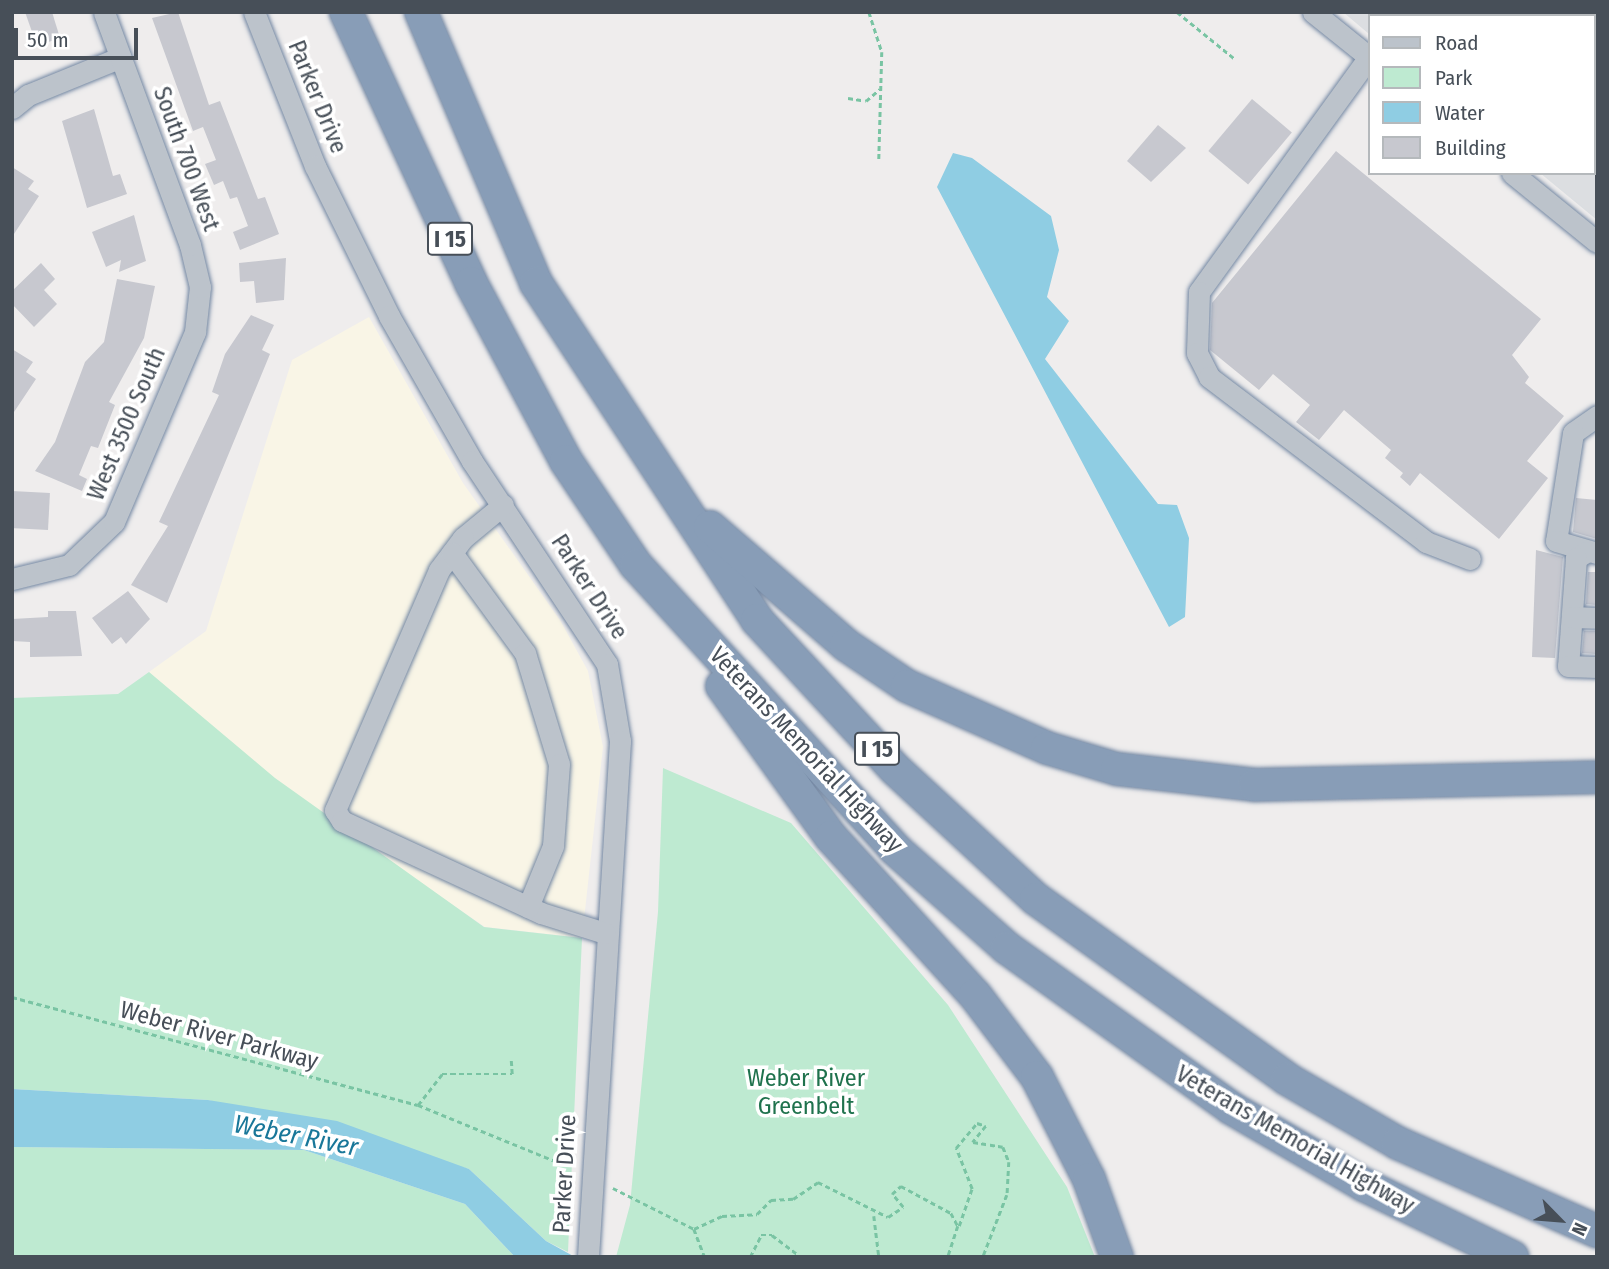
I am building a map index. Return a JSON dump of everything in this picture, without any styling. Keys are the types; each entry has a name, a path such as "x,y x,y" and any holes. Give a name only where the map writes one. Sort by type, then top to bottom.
{"highway":[{"name":"Veterans Memorial Highway","path":"346,12 471,283 566,461 636,565 895,849 1007,948 1231,1108 1364,1185 1512,1257"},
{"name":"Veterans Memorial Highway","path":"421,12 536,283 757,621 895,769 1036,899 1287,1079 1398,1143 1597,1231"},
{"path":"680,500 846,645 907,686 1047,748 1117,769 1255,785 1597,777"},
{"path":"636,565 831,837 975,995 1037,1077 1089,1179 1117,1257"}],"street":[{"name":"South 700 West","path":"104,12 200,287"},
{"name":"Parker Drive","path":"254,12 315,166 383,304 503,505 607,664 620,741 605,933 588,1257"},
{"path":"1314,12 1368,56"},
{"path":"12,108 28,95 121,57"},
{"path":"1368,58 1199,292 1197,353 1209,377 1426,542 1471,559"},
{"path":"1514,175 1597,242"},
{"name":"West 3500 South","path":"12,579 69,565 114,522 195,332 200,287"},
{"path":"1591,552 1556,541 1573,433 1597,416"},
{"path":"503,505 452,552 335,810 342,821 528,908 573,928 605,933"},
{"path":"452,552 525,653 559,764 553,846 528,908"},
{"path":"1591,552 1576,558 1568,666 1597,667"},
{"path":"1572,617 1597,618"}],"path":[{"path":"869,12 882,52 879,160"},
{"path":"1177,12 1235,59"},
{"path":"848,98 866,101 880,89"},
{"name":"Weber River Parkway","path":"12,997 418,1105 560,1163"},
{"path":"418,1105 442,1074 512,1074 511,1058"},
{"path":"948,1257 972,1189 956,1149 977,1123 986,1126 973,1142 1003,1147 1009,1162 1007,1195 983,1257"},
{"path":"694,1229 722,1216 743,1219 818,1182 861,1199 874,1216 879,1257"},
{"path":"874,1216 897,1214 903,1206 892,1195 901,1186 941,1203 958,1226"},
{"path":"613,1188 694,1229 705,1257"},
{"path":"750,1257 761,1235 772,1235 802,1257"}],"shaded area":[{"path":"1343,12 1597,12 1597,220 1542,175 1595,175 1595,14 1368,14 1368,33"},
{"path":"369,317 463,483 560,620 588,671 603,747 582,938 485,927 269,779 149,672 206,631 292,360"}],"green space":[{"path":"149,672 275,778 484,927 582,938 568,1252 546,1241 469,1169 208,1100 12,1089 12,698 118,694"},
{"name":"Weber River Greenbelt","path":"663,768 791,823 948,1005 1067,1187 1095,1257 616,1257 630,1205 658,912"},
{"path":"12,1147 304,1150 465,1204 515,1257 12,1257"}],"water":[{"path":"953,153 972,158 1051,216 1059,250 1047,297 1069,321 1045,359 1158,504 1177,505 1189,538 1185,617 1169,627 937,187"},
{"name":"Weber River","path":"12,1089 208,1100 337,1121 469,1169 546,1241 575,1257 515,1257 465,1204 304,1150 12,1147"}],"building":[{"path":"25,12 52,12 60,38 37,46"},
{"path":"178,12 209,105 220,101 258,199 265,197 279,234 240,250 233,232 248,226 237,197 230,199 223,181 214,185 205,164 216,160 203,127 193,131 152,18"},
{"path":"1252,99 1292,132 1248,185 1208,151"},
{"path":"94,109 113,176 120,174 127,194 87,208 62,121"},
{"path":"1158,125 1186,148 1151,182 1127,161"},
{"path":"1336,151 1541,319 1512,355 1529,377 1525,383 1564,416 1527,461 1548,478 1499,539 1420,473 1410,486 1400,477 1403,473 1385,458 1391,450 1344,410 1319,440 1296,422 1310,405 1273,374 1259,390 1210,350 1212,303"},
{"path":"12,167 34,181 28,189 39,196 12,237"},
{"path":"134,215 146,261 119,272 121,260 106,267 92,232"},
{"path":"286,258 284,300 256,303 254,281 240,282 239,263"},
{"path":"41,263 55,279 44,290 57,304 34,327 12,304 12,291"},
{"path":"117,279 155,286 144,338 109,402 115,405 98,448 91,446 79,475 87,479 82,491 35,471 55,442 85,362 104,342"},
{"path":"251,315 274,325 262,350 270,354 167,603 131,585 168,526 159,522 219,395 212,392 225,354"},
{"path":"12,349 33,362 26,372 36,379 12,415"},
{"path":"12,491 50,493 48,530 12,528"},
{"path":"1576,498 1597,500 1597,539 1573,532"},
{"path":"1536,550 1563,557 1555,658 1532,657"},
{"path":"1588,572 1597,572 1597,605 1586,604"},
{"path":"128,591 150,619 126,644 121,637 112,644 92,618"},
{"path":"48,611 76,611 82,656 30,657 30,642 12,641 12,619 48,617"},
{"path":"1584,631 1597,631 1597,654 1582,653"}]}
